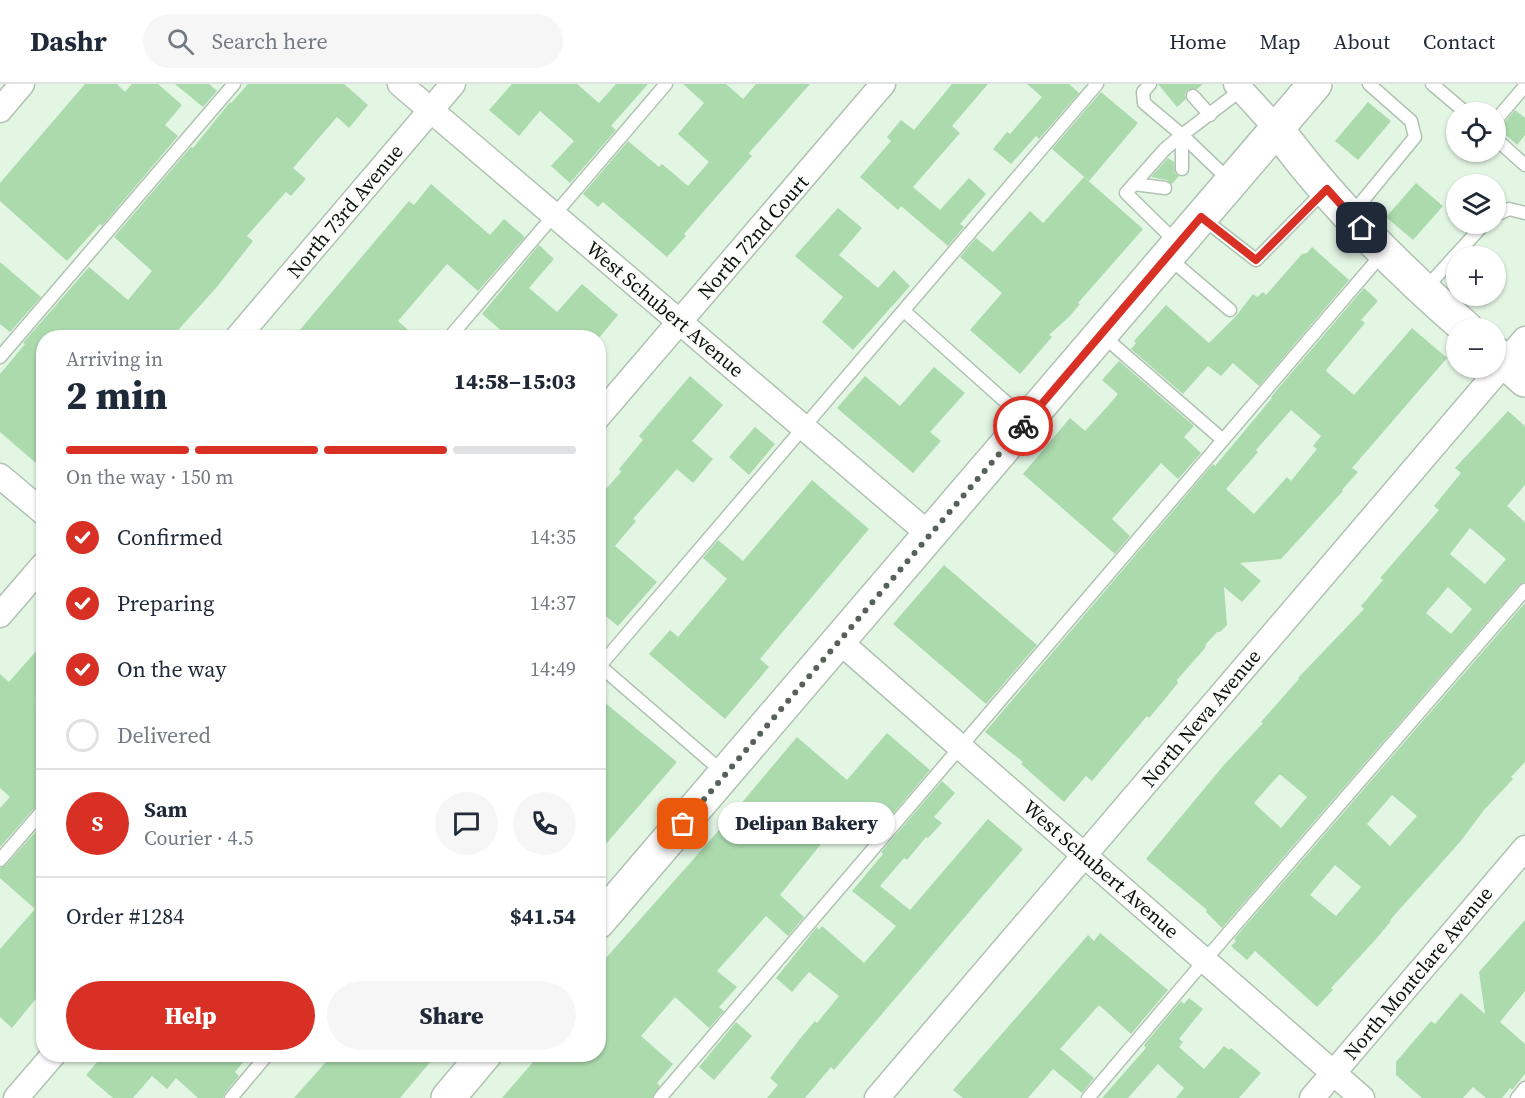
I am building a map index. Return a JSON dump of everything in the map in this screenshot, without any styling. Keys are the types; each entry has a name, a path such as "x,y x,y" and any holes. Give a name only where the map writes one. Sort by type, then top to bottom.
{"main road":[{"path":"606,913 1315,84"},
{"path":"1277,129 1294,152 1384,252 1454,318"},
{"path":"448,1098 478,1062"}],"street":[{"path":"0,110 22,84"},
{"name":"West Schubert Avenue","path":"400,84 930,535"},
{"name":"North 73rd Avenue","path":"244,330 453,84"},
{"name":"North 72nd Court","path":"606,408 883,84"},
{"path":"1239,87 1277,129"},
{"name":"North Neva Avenue","path":"877,1098 1513,359"},
{"path":"0,476 36,506"},
{"path":"0,615 36,573"},
{"name":"West Schubert Avenue","path":"839,641 1362,1098"},
{"name":"North Montclare Avenue","path":"1312,1098 1525,848"},
{"path":"16,1098 47,1062"}],"lane":[{"path":"0,357 234,84"},
{"path":"456,330 666,84"},
{"path":"606,659 1097,84"},
{"path":"1150,84 1143,92 1144,103 1232,182"},
{"path":"1351,216 1415,137 1411,121 1369,84"},
{"path":"1432,84 1453,102"},
{"path":"1506,108 1525,86"},
{"path":"1230,310 1173,250 1126,193 1165,149 1210,115 1239,87"},
{"path":"1193,96 1210,115"},
{"path":"1182,135 1182,168"},
{"path":"1506,149 1525,165"},
{"path":"1134,184 1165,188"},
{"path":"1201,217 1256,260 1327,189"},
{"path":"1506,210 1525,213"},
{"path":"1423,291 1475,234"},
{"path":"660,1098 1384,252"},
{"path":"904,311 1027,421"},
{"path":"1101,334 1223,440"},
{"path":"1088,1098 1204,960 1525,590"},
{"path":"606,673 725,774"},
{"path":"0,860 36,818"},
{"path":"231,1098 261,1062"},
{"path":"1517,1098 1525,1089"}],"building":[{"path":"85,84 117,84 125,92 132,84 158,84 182,105 165,125 178,136 102,226 100,224 67,261 0,201 0,183"},
{"path":"175,84 209,84 217,91 203,107"},
{"path":"248,84 344,84 368,105 349,128 337,117 293,168 306,179 291,196 286,192 247,236 253,241 216,288 178,330 36,330 36,463 0,432 0,374 25,344 23,343 89,267 128,300 152,271 114,237"},
{"path":"512,84 577,84 599,103 616,84 648,84 611,126 616,130 570,183 551,166 574,141 540,111 519,136 489,110"},
{"path":"683,84 726,84 743,99 756,84 810,84 749,153 752,156 684,234 686,236 667,257 603,202 598,207 583,194 628,141 659,167 662,164 688,186 709,162 678,134 704,103"},
{"path":"952,84 988,84 952,126 960,133 913,187 940,210 969,178 986,194 960,224 964,227 948,246 901,206 898,210 860,177 891,141 887,137 901,120 914,130"},
{"path":"1027,84 1069,84 1079,93 1039,139 1036,136 1011,164 993,149 1007,132 1010,134 1042,97"},
{"path":"1158,84 1203,84 1197,89 1188,90 1185,94 1186,99 1177,107"},
{"path":"1101,92 1138,123 1089,181 1052,149"},
{"path":"1368,102 1391,121 1358,160 1335,141"},
{"path":"1515,110 1525,118 1525,135 1517,145 1506,135 1506,121"},
{"path":"1168,158 1174,162 1175,173 1179,176 1172,184 1167,180 1151,177"},
{"path":"1084,177 1143,229 1078,303 1080,304 1069,317 1049,335 1052,337 1020,374 970,330 1002,293 960,257 976,238 993,252 1030,211 1043,223"},
{"path":"1416,183 1443,206 1413,240 1386,217"},
{"path":"431,184 490,235 504,219 525,237 478,291 447,264 398,321 408,330 300,330 409,201 414,205"},
{"path":"838,208 862,228 839,255 878,288 894,270 910,286 853,350 822,322 843,297 795,256"},
{"path":"539,245 554,259 529,288 557,312 582,284 618,315 606,330 501,330 482,314"},
{"path":"1312,247 1349,280 1259,386 1233,363 1221,376 1208,366 1183,394 1131,349 1136,343 1134,341 1166,305 1209,343 1236,316 1253,294 1257,297 1263,292 1266,295 1302,254 1307,253"},
{"path":"0,262 41,297 10,332 0,324"},
{"path":"1364,288 1378,301 1361,320 1365,323 1326,370 1354,395 1412,328 1446,357 1352,468 1358,472 1343,491 1281,559 1240,563 1261,581 1242,602 1224,587 1227,625 1206,644 1165,699 1149,718 1147,716 1092,781 1086,776 1064,802 1021,764 1023,762 985,732","holes":["1291,410 1321,436 1313,446 1317,449 1291,481 1287,477 1254,514 1226,489"]},
{"path":"1119,361 1194,426 1184,437 1201,453 1178,479 1161,463 1112,519 1130,536 1115,554 1023,474 1070,418 1085,431 1107,407 1118,394 1102,380"},
{"path":"934,367 965,393 930,432 941,441 913,473 837,408 865,376 900,406"},
{"path":"690,376 723,405 692,441 713,459 693,483 677,469 633,519 636,521 615,546 657,582 618,626 606,616 606,489 643,440 639,436"},
{"path":"1508,411 1525,426 1525,485 1507,506 1525,522 1525,582 1519,585 1222,928 1206,912 1207,910 1146,859 1223,766 1263,723 1261,722 1298,678 1364,609 1361,606 1383,580 1380,578 1439,510 1434,506 1461,473 1455,468","holes":["1470,528 1506,559 1485,584 1450,554","1448,587 1472,609 1451,634 1426,613","1279,775 1307,797 1281,828 1254,803"]},
{"path":"755,427 775,444 749,475 729,457"},
{"path":"812,480 869,529 760,659 769,667 725,719 649,654 670,630 678,637 727,579 703,558 718,540 743,561"},
{"path":"944,565 1037,645 986,704 893,624"},
{"path":"1525,603 1525,762 1460,842 1331,988 1333,990 1317,1007 1255,951 1247,960 1231,946 1236,941 1234,939","holes":["1392,795 1417,816 1390,846 1367,824","1335,865 1361,887 1336,916 1310,895"]},
{"path":"36,651 36,806 0,847 0,808 10,797 0,788 0,674 9,682"},
{"path":"606,704 677,762 606,844"},
{"path":"887,733 930,770 869,842 842,818 780,895 804,917 788,936 766,916 717,971 737,987 719,1007 724,1011 709,1028 675,997 641,1036 673,1064 657,1083 660,1086 652,1098 502,1098 533,1062 606,1062 606,958 713,837 797,737 847,780"},
{"path":"942,781 955,793 934,817 942,823 928,838 926,837 907,860 904,858 880,886 910,910 988,819 1023,849 834,1070 831,1067 805,1098 767,1098 778,1085 770,1078 799,1040 815,1021 817,1023 839,996 809,972 792,992 776,978 817,927 819,930 822,926 864,963 896,926 852,891 883,854 881,852"},
{"path":"36,831 36,999 12,1028 0,1017 0,949 35,909 0,878 0,868 6,865"},
{"path":"1525,920 1525,991 1500,1022 1525,1044 1525,1074 1502,1098 1486,1098 1473,1087 1463,1098 1422,1098 1396,1075 1396,1062 1431,1021 1435,1024 1461,993 1485,1014 1479,972"},
{"path":"1100,933 1168,990 1131,1034 1099,1005 1060,1049 1094,1078 1082,1093 1053,1069 1028,1098 963,1098 953,1090 1088,935 1094,941"},
{"path":"1189,998 1203,1009 1179,1039 1183,1042 1179,1047 1204,1069 1224,1046 1229,1050 1231,1048 1261,1073 1239,1098 1176,1098 1184,1088 1158,1064 1128,1098 1102,1098 1146,1048 1144,1045 1181,1001 1184,1004"},
{"path":"736,1022 752,1036 714,1080 699,1067"},
{"path":"97,1062 243,1062 235,1072 239,1076 223,1098 198,1098 176,1078 167,1089 152,1076 133,1098 113,1098 86,1075"},
{"path":"326,1062 430,1062 400,1098 294,1098"}],"way so far":[{"path":"683,824 1023,426"}],"place":[{"name":"Delipan Bakery","path":"683,824"}],"route":[{"path":"1023,426 1201,217 1256,260 1327,189 1362,228"}]}
